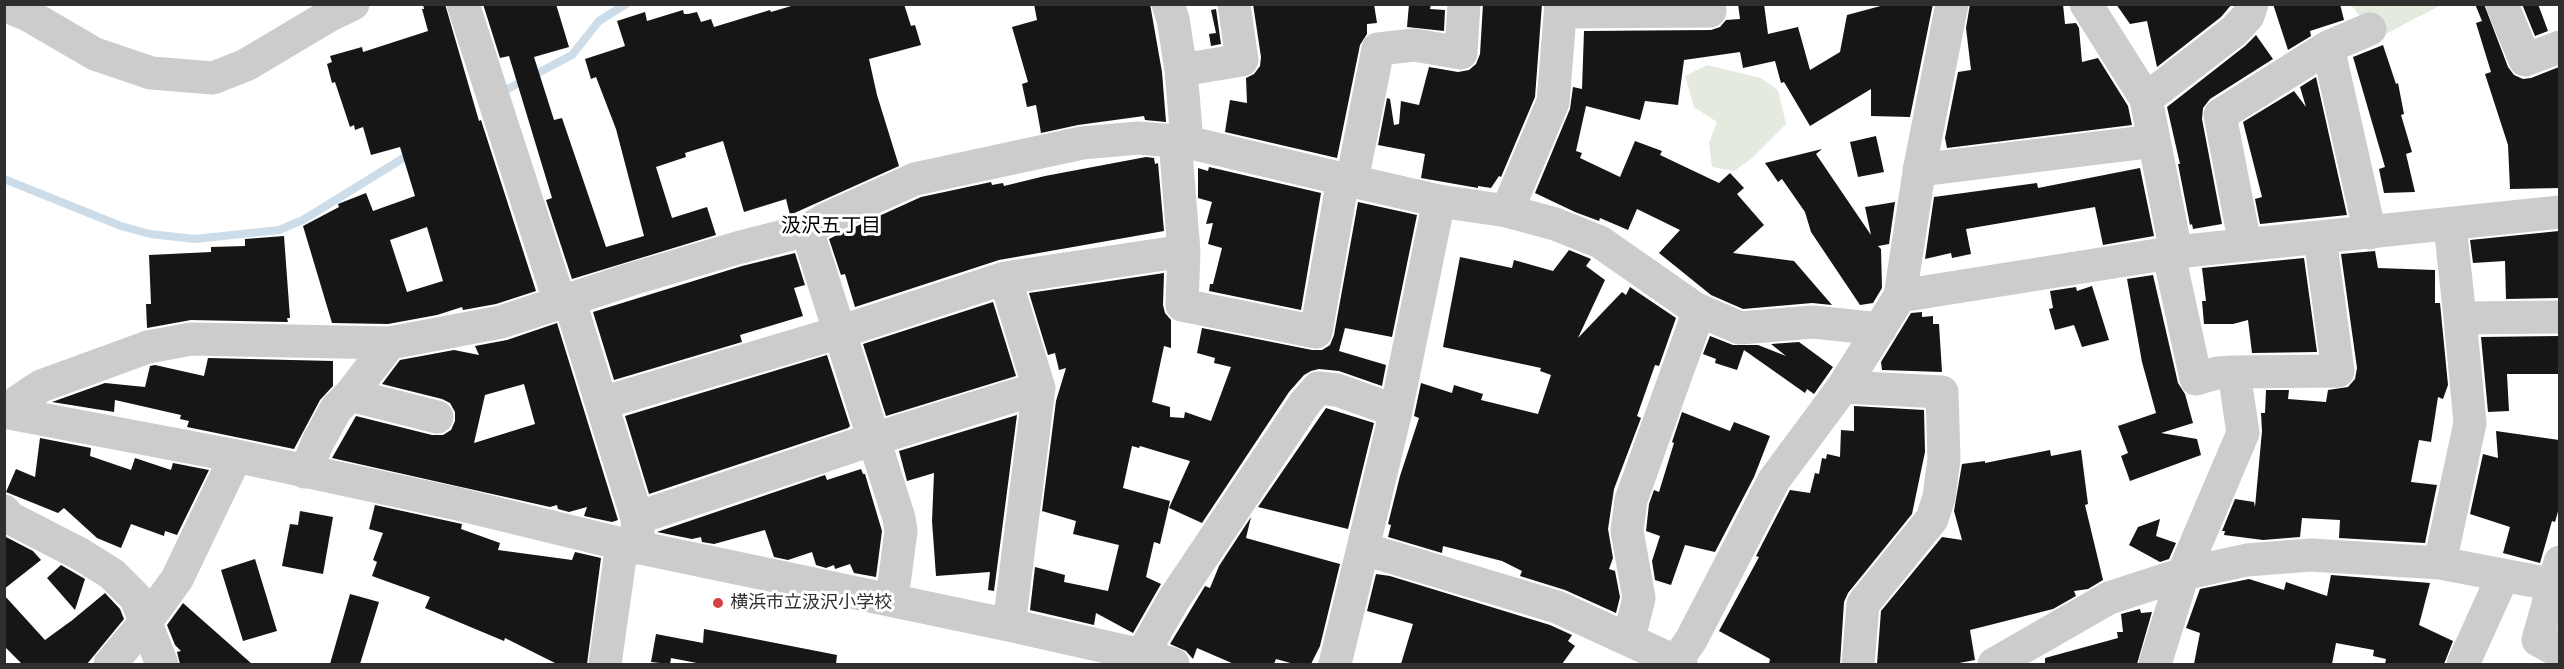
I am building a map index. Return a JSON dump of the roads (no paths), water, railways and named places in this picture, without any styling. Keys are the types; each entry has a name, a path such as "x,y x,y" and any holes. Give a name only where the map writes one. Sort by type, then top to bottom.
{"street":[{"path":"4,5 28,15 95,54 151,73 213,78 246,65 330,15 353,4"},
{"path":"463,4 602,403 633,537 605,664"},
{"path":"1168,4 1173,20 1181,70 1184,251 1182,306 1316,332 1378,49 1414,45 1461,53 1464,4"},
{"path":"1181,70 1242,60 1234,4"},
{"path":"1364,549 1557,607 1602,629 1629,639 1677,664 1692,640 1774,480 1842,387 1900,296 1919,170 1952,4"},
{"path":"2086,4 2146,99 2176,252 2172,269 2196,379 2217,373 2234,372 2338,372 2320,238"},
{"path":"2146,99 2234,31 2248,16 2252,4"},
{"path":"2502,4 2525,60 2559,47"},
{"path":"1507,211 1553,102 1561,8 1710,11"},
{"path":"2245,244 2220,115 2328,47 2370,29"},
{"path":"2328,47 2370,233"},
{"path":"4,411 41,386 148,347 191,339 390,343 501,322 737,248 807,230 826,219 915,179 1082,142 1138,138 1181,141 1439,201 1507,211 1555,224 1600,242 1699,311 1740,328 1813,322 1880,329"},
{"path":"1919,170 2154,141"},
{"path":"1335,664 1396,411 1439,201"},
{"path":"1900,296 2176,252 2559,212"},
{"path":"2440,563 2470,423 2450,225"},
{"path":"807,230 899,518 901,531 892,600"},
{"path":"602,403 840,332 1005,278 1184,251"},
{"path":"1005,278 1039,388 1009,625"},
{"path":"1629,639 1639,598 1627,531 1631,500 1699,311"},
{"path":"2460,318 2559,317"},
{"path":"305,472 336,409 350,395 390,343"},
{"path":"2156,664 2183,574 2243,433 2234,372"},
{"path":"1842,387 1942,392 1944,459 1939,497 1932,519 1863,604 1858,664"},
{"path":"633,537 874,439 1039,388"},
{"path":"1138,658 1174,599 1305,403 1318,388 1337,390 1396,411"},
{"path":"350,395 437,417"},
{"path":"4,411 236,456 458,504 633,537 892,600 1009,625 1138,658 1173,664"},
{"path":"110,664 145,623 177,579 236,456"},
{"path":"4,511 10,518 80,554 112,574 136,598 162,664"},
{"path":"1994,664 2109,598 2183,574 2247,560 2311,555 2440,563 2503,576 2558,577 2538,640 2559,652"},
{"path":"2463,664 2503,576"}],"waterway":[{"path":"502,92 572,55 599,21 626,4"},
{"path":"4,179 121,226 150,234 195,239 279,230 303,220 410,154"}],"place":[{"name":"横浜市立汲沢小学校","path":"718,603"}],"district":[{"name":"汲沢五丁目","path":"831,226"}]}
